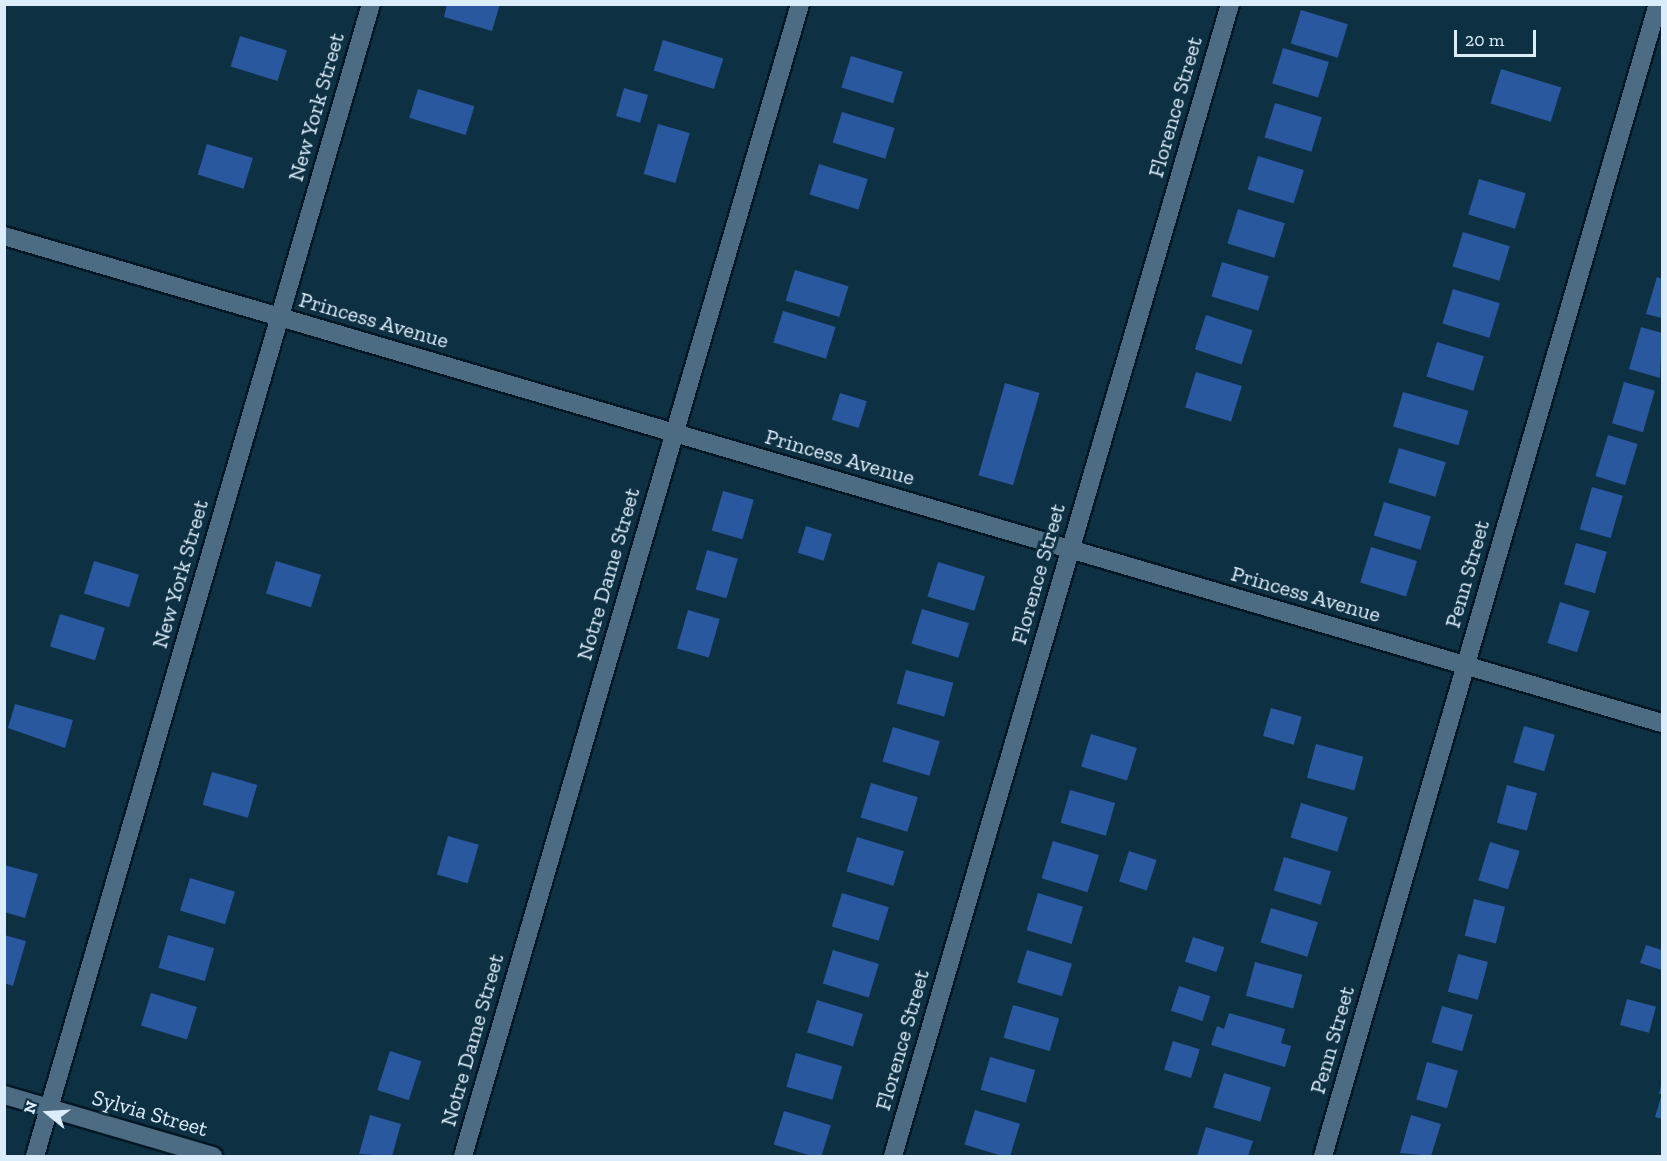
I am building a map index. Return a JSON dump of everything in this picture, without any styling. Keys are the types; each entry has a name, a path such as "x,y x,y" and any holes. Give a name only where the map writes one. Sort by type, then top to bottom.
{"street":[{"name":"New York Street","path":"35,1156 371,4"},
{"name":"Notre Dame Street","path":"463,1156 800,4"},
{"name":"Florence Street","path":"893,1156 1230,4"},
{"name":"Penn Street","path":"1323,1156 1658,4"},
{"name":"Princess Avenue","path":"4,236 1662,723"},
{"name":"Sylvia Street","path":"4,1095 213,1156"}],"building":[{"path":"447,4 500,4 492,31 444,17"},
{"path":"1301,10 1348,24 1338,58 1291,43"},
{"path":"240,36 287,50 278,81 231,67"},
{"path":"663,40 723,58 714,89 654,71"},
{"path":"1283,48 1329,62 1318,97 1272,83"},
{"path":"851,56 903,72 893,103 841,88"},
{"path":"1501,69 1561,87 1551,122 1490,103"},
{"path":"624,88 648,95 640,123 616,116"},
{"path":"418,89 474,106 466,135 409,118"},
{"path":"1275,103 1322,117 1311,152 1264,137"},
{"path":"842,112 895,128 885,159 833,143"},
{"path":"658,124 690,133 675,183 644,174"},
{"path":"207,144 253,158 244,189 198,175"},
{"path":"1258,156 1304,170 1294,204 1248,189"},
{"path":"819,164 868,179 858,210 810,195"},
{"path":"1479,179 1526,193 1515,229 1468,214"},
{"path":"1238,209 1285,223 1274,258 1227,243"},
{"path":"1463,232 1510,246 1499,281 1452,266"},
{"path":"1222,262 1269,276 1258,311 1211,296"},
{"path":"795,270 849,286 839,317 786,301"},
{"path":"1657,277 1662,279 1662,318 1646,314"},
{"path":"1453,289 1500,303 1489,338 1442,323"},
{"path":"783,311 836,327 826,359 773,343"},
{"path":"1206,315 1253,330 1241,364 1195,349"},
{"path":"1641,327 1662,333 1660,378 1629,369"},
{"path":"1437,342 1484,356 1473,391 1426,376"},
{"path":"1196,372 1242,386 1231,421 1185,407"},
{"path":"1624,382 1655,391 1643,432 1612,423"},
{"path":"1005,383 1040,393 1013,485 979,475"},
{"path":"1403,392 1468,411 1458,445 1393,427"},
{"path":"840,393 867,401 859,428 832,420"},
{"path":"1608,435 1638,444 1625,485 1595,476"},
{"path":"1399,448 1446,462 1435,497 1388,482"},
{"path":"1592,487 1623,496 1611,538 1580,529"},
{"path":"723,491 754,500 742,539 712,530"},
{"path":"1384,502 1431,516 1421,550 1374,535"},
{"path":"806,526 832,534 824,561 798,553"},
{"path":"1576,543 1607,552 1595,593 1564,584"},
{"path":"1371,547 1417,561 1406,596 1360,582"},
{"path":"707,550 738,559 726,598 696,589"},
{"path":"94,561 139,575 129,607 84,594"},
{"path":"276,561 321,575 311,607 266,594"},
{"path":"938,562 985,576 974,611 927,596"},
{"path":"1560,602 1590,611 1577,652 1547,643"},
{"path":"922,609 969,623 958,658 911,643"},
{"path":"688,610 720,619 709,658 677,648"},
{"path":"60,614 105,628 95,660 50,647"},
{"path":"906,670 953,683 944,716 897,704"},
{"path":"15,704 73,720 65,748 8,728"},
{"path":"1271,708 1302,717 1294,745 1263,736"},
{"path":"1524,726 1555,735 1544,771 1514,763"},
{"path":"893,727 940,741 929,776 882,761"},
{"path":"1091,734 1137,748 1127,781 1081,767"},
{"path":"1316,744 1363,757 1354,790 1307,778"},
{"path":"212,772 257,785 248,818 203,805"},
{"path":"871,783 918,797 907,832 860,817"},
{"path":"1507,785 1537,793 1527,831 1497,823"},
{"path":"1070,790 1115,803 1106,836 1061,823"},
{"path":"1301,803 1348,817 1337,852 1290,837"},
{"path":"448,836 479,845 468,883 437,874"},
{"path":"857,837 904,851 893,886 846,871"},
{"path":"1053,841 1099,855 1088,892 1042,878"},
{"path":"1490,842 1520,851 1508,889 1478,880"},
{"path":"1129,851 1157,860 1147,890 1119,881"},
{"path":"1284,857 1331,871 1321,905 1274,890"},
{"path":"4,865 38,874 25,918 4,912"},
{"path":"190,878 235,892 225,924 180,911"},
{"path":"842,893 889,907 879,941 832,926"},
{"path":"1038,893 1083,907 1072,944 1027,930"},
{"path":"1474,899 1505,907 1496,944 1465,936"},
{"path":"1271,908 1318,922 1307,957 1260,942"},
{"path":"4,935 26,941 13,986 4,983"},
{"path":"168,935 214,948 205,981 159,968"},
{"path":"1193,937 1224,947 1216,972 1185,962"},
{"path":"1646,945 1662,950 1662,970 1640,963"},
{"path":"833,950 879,964 869,998 823,983"},
{"path":"1027,950 1072,964 1062,996 1017,983"},
{"path":"1458,954 1488,962 1478,1000 1448,992"},
{"path":"1255,962 1302,975 1293,1008 1246,996"},
{"path":"1179,986 1210,996 1202,1021 1171,1011"},
{"path":"151,993 197,1007 187,1040 141,1026"},
{"path":"1627,999 1656,1007 1649,1033 1620,1025"},
{"path":"817,1000 863,1014 853,1047 807,1033"},
{"path":"1013,1005 1059,1018 1050,1051 1004,1038"},
{"path":"1442,1006 1473,1015 1462,1051 1432,1043"},
{"path":"1229,1013 1285,1029 1281,1043 1291,1046 1285,1067 1211,1045 1217,1026 1224,1029"},
{"path":"1173,1041 1200,1049 1191,1078 1164,1070"},
{"path":"390,1051 421,1061 409,1100 377,1090"},
{"path":"796,1053 842,1066 832,1100 786,1087"},
{"path":"990,1057 1035,1070 1026,1103 981,1090"},
{"path":"1427,1062 1458,1071 1447,1108 1416,1099"},
{"path":"1224,1073 1271,1087 1260,1122 1213,1107"},
{"path":"1662,1094 1662,1119 1655,1117"},
{"path":"975,1110 1020,1124 1010,1156 1002,1156 964,1144"},
{"path":"784,1111 831,1125 821,1156 811,1156 774,1144"},
{"path":"370,1115 401,1124 392,1156 359,1154"},
{"path":"1411,1115 1441,1124 1431,1156 1400,1153"},
{"path":"1206,1127 1253,1141 1248,1156 1197,1156"}]}
